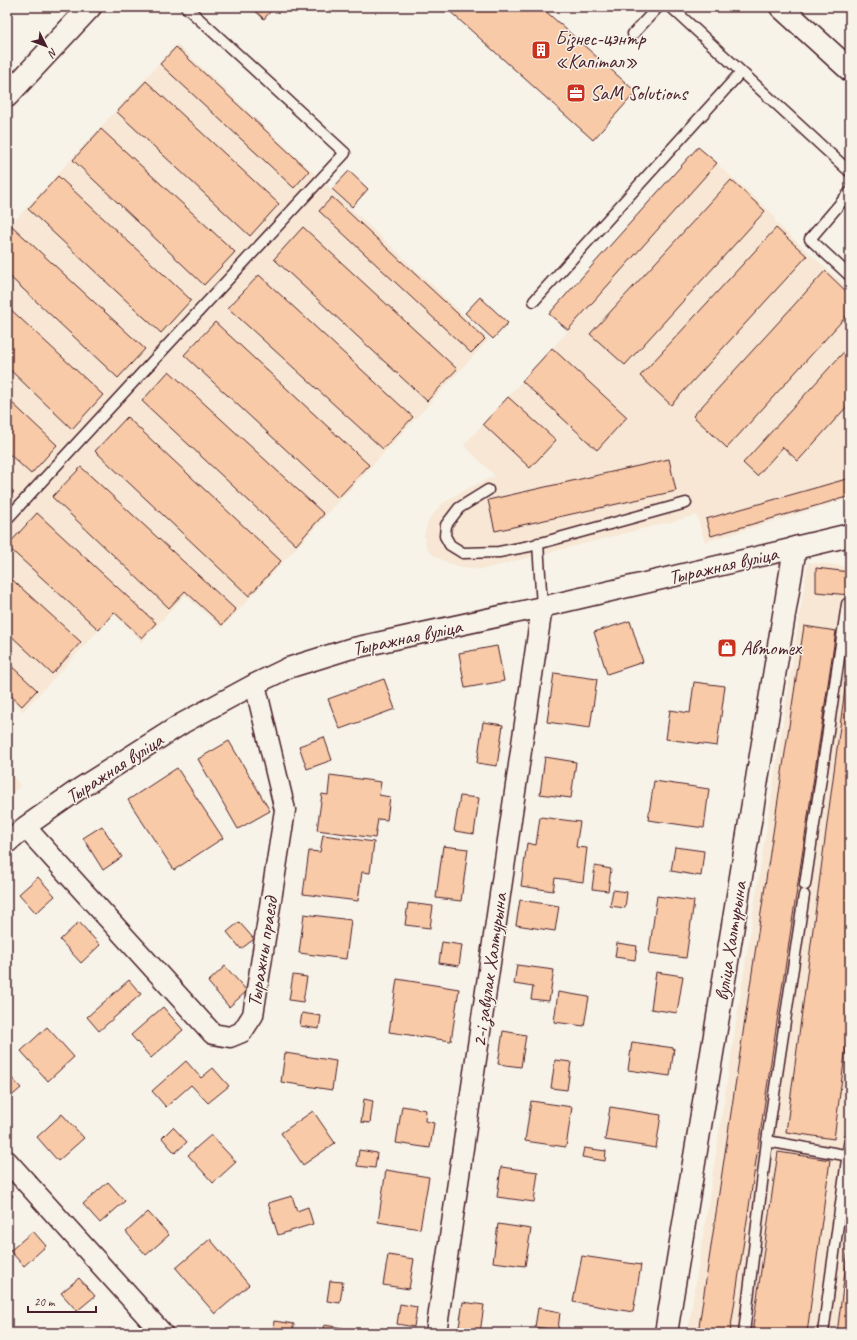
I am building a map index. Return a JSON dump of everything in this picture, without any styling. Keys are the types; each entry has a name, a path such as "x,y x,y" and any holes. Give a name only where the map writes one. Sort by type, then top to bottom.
{"street":[{"path":"7,96 90,7"},
{"path":"781,7 850,70"},
{"name":"Тыражная вуліца","path":"7,843 25,827 79,789 183,724 255,684 288,668 349,649 542,607 850,535"},
{"name":"вуліца Халтурына","path":"666,1333 795,548"},
{"name":"2-і завулак Халтурына","path":"436,1333 542,607"},
{"name":"Тыражны праезд","path":"25,827 213,1034 230,1037 242,1032 253,1015 285,810 255,684"},
{"path":"7,1161 162,1333"}],"lane":[{"path":"7,519 345,153 186,7"},
{"path":"633,34 658,7"},
{"path":"671,7 850,172"},
{"path":"534,301 741,72"},
{"path":"850,192 810,239 850,276"},
{"path":"488,490 459,508 446,525 445,536 450,545 464,552 499,552 686,503"},
{"path":"538,543 542,607"},
{"path":"744,1333 767,1141 847,604 850,604"},
{"path":"823,1333 849,1156 850,1138"},
{"path":"767,1141 849,1156"}],"shaded area":[{"path":"177,44 489,339 222,628 185,595 142,642 114,614 23,711 7,696 7,229"},
{"path":"698,147 774,215 775,222 850,290 850,498 705,542 697,515 484,569 468,569 451,564 436,557 427,549 424,535 429,519 442,504 459,493 495,476 464,445 568,331 549,314"},
{"path":"808,562 850,567 850,1333 688,1333"},
{"path":"7,768 20,786 7,797"}],"building":[{"path":"251,7 274,7 264,19"},
{"name":"Бізнес-цэнтр «Капітал»","path":"445,7 541,7 636,92 593,140"},
{"path":"176,47 309,171 294,188 160,64"},
{"path":"146,81 279,204 250,236 117,112"},
{"path":"101,129 235,252 204,285 73,160"},
{"path":"698,147 717,163 568,330 549,314"},
{"path":"349,171 368,189 352,207 332,189"},
{"path":"58,176 191,300 161,333 28,209"},
{"path":"731,180 765,211 625,365 590,334"},
{"path":"332,197 485,339 471,353 319,211"},
{"path":"12,226 145,349 118,378 7,274 7,232"},
{"path":"303,227 457,369 427,401 274,259"},
{"path":"776,228 807,256 671,405 640,376"},
{"path":"825,271 850,295 850,312 727,448 693,416"},
{"path":"259,275 413,417 383,449 228,308"},
{"path":"480,297 508,323 493,339 465,313"},
{"path":"7,306 103,395 72,429 7,367"},
{"path":"215,322 369,465 338,498 184,355"},
{"path":"850,345 850,403 798,461 783,447 757,476 743,463"},
{"path":"552,348 627,417 597,450 522,381"},
{"path":"169,371 324,514 296,545 142,401"},
{"path":"508,397 556,440 530,468 483,424"},
{"path":"7,398 57,445 31,474 7,452"},
{"path":"127,417 281,561 249,596 95,451"},
{"path":"669,459 676,491 495,531 488,500"},
{"path":"81,467 236,610 222,625 185,591 169,608 52,497"},
{"path":"850,478 850,496 711,536 706,519"},
{"path":"7,485 14,492 7,499"},
{"path":"37,513 156,623 142,638 114,612 99,630 7,546"},
{"path":"816,568 850,572 850,595 816,592"},
{"path":"7,575 81,642 52,674 7,632"},
{"path":"630,621 643,662 607,674 594,632"},
{"path":"804,626 836,631 730,1333 698,1333"},
{"path":"497,646 504,681 465,688 459,653"},
{"path":"850,651 850,1016 834,1139 786,1132"},
{"path":"7,662 37,690 22,706 7,692"},
{"path":"554,673 597,679 590,728 547,722"},
{"path":"384,679 395,709 340,729 328,699"},
{"path":"694,682 725,686 717,746 666,739 670,710 690,713"},
{"path":"483,722 503,725 497,766 477,763"},
{"path":"324,737 332,760 307,769 299,746"},
{"path":"229,741 270,811 238,829 198,759"},
{"path":"545,757 576,762 571,798 540,794"},
{"path":"177,768 223,838 174,870 128,800"},
{"path":"330,775 381,782 379,795 390,797 387,820 378,819 375,838 317,830 322,794 328,795"},
{"path":"654,781 709,789 704,828 648,820"},
{"path":"460,796 479,798 474,834 454,831"},
{"path":"540,817 580,822 576,847 587,848 583,882 555,878 553,891 521,886 527,843 536,845"},
{"path":"102,826 122,857 103,870 83,838"},
{"path":"323,835 374,842 370,873 362,872 358,901 303,894 309,851 320,852"},
{"path":"443,846 468,849 461,901 436,898"},
{"path":"675,847 704,851 701,876 671,871"},
{"path":"595,866 611,869 608,891 592,889"},
{"path":"38,877 55,896 36,913 19,894"},
{"path":"613,890 627,892 625,908 610,906"},
{"path":"657,896 694,901 686,958 649,953"},
{"path":"520,900 559,906 555,931 516,925"},
{"path":"408,903 433,906 430,928 405,925"},
{"path":"304,914 351,920 346,959 299,953"},
{"path":"79,922 100,945 81,963 60,940"},
{"path":"239,922 254,939 241,949 227,932"},
{"path":"442,942 462,945 459,966 439,963"},
{"path":"617,943 637,946 635,960 615,957"},
{"path":"517,965 554,970 549,1001 531,999 533,987 514,984"},
{"path":"225,966 247,991 229,1007 208,982"},
{"path":"656,972 683,976 677,1013 651,1009"},
{"path":"293,975 307,977 303,1002 289,1000"},
{"path":"397,979 459,989 451,1041 389,1032"},
{"path":"129,980 141,994 99,1031 87,1017"},
{"path":"558,992 589,997 584,1026 554,1022"},
{"path":"163,1007 183,1030 151,1058 131,1035"},
{"path":"302,1013 321,1016 319,1029 300,1026"},
{"path":"47,1027 74,1057 48,1081 21,1051"},
{"path":"503,1031 526,1035 521,1067 498,1064"},
{"path":"632,1042 674,1048 670,1076 628,1070"},
{"path":"285,1053 336,1061 332,1090 281,1082"},
{"path":"555,1060 571,1062 567,1090 551,1088"},
{"path":"186,1061 201,1078 213,1068 229,1086 208,1103 191,1085 166,1107 152,1091"},
{"path":"7,1073 21,1088 7,1100"},
{"path":"364,1099 373,1101 370,1123 361,1122"},
{"path":"531,1101 572,1107 566,1147 525,1141"},
{"path":"402,1106 426,1110 425,1121 434,1123 430,1148 396,1143"},
{"path":"610,1107 661,1115 656,1148 605,1140"},
{"path":"313,1111 335,1143 303,1165 281,1133"},
{"path":"62,1114 84,1138 58,1161 37,1137"},
{"path":"173,1127 187,1142 175,1153 162,1138"},
{"path":"211,1135 236,1162 213,1183 188,1155"},
{"path":"584,1148 606,1151 605,1161 582,1157"},
{"path":"359,1150 377,1153 375,1168 357,1166"},
{"path":"778,1152 830,1160 807,1333 752,1333"},
{"path":"501,1167 538,1172 534,1202 497,1197"},
{"path":"386,1170 429,1177 420,1229 378,1222"},
{"path":"108,1182 125,1201 100,1223 83,1204"},
{"path":"7,1189 13,1196 7,1202"},
{"path":"292,1196 297,1211 308,1207 313,1224 278,1235 268,1203"},
{"path":"148,1212 169,1235 146,1255 126,1232"},
{"path":"498,1224 531,1229 525,1266 493,1262"},
{"path":"33,1231 46,1246 24,1266 10,1251"},
{"path":"850,1234 850,1333 837,1333"},
{"path":"210,1239 249,1285 215,1314 176,1268"},
{"path":"388,1255 414,1259 409,1289 383,1285"},
{"path":"582,1256 641,1265 633,1312 573,1302"},
{"path":"79,1278 95,1296 77,1311 61,1293"},
{"path":"330,1281 343,1282 340,1303 327,1301"},
{"path":"463,1302 484,1305 480,1333 458,1333"},
{"path":"400,1304 417,1307 414,1327 397,1324"},
{"path":"538,1308 560,1312 558,1330 535,1327"},
{"path":"274,1321 294,1324 293,1333 273,1333"},
{"path":"324,1325 343,1328 343,1333 322,1333"},
{"path":"110,1329 114,1333 105,1333"}],"place":[{"name":"Бізнес-цэнтр «Капітал»","path":"541,50"},
{"name":"SaM Solutions","path":"576,93"},
{"name":"Автотех","path":"727,648"}]}
